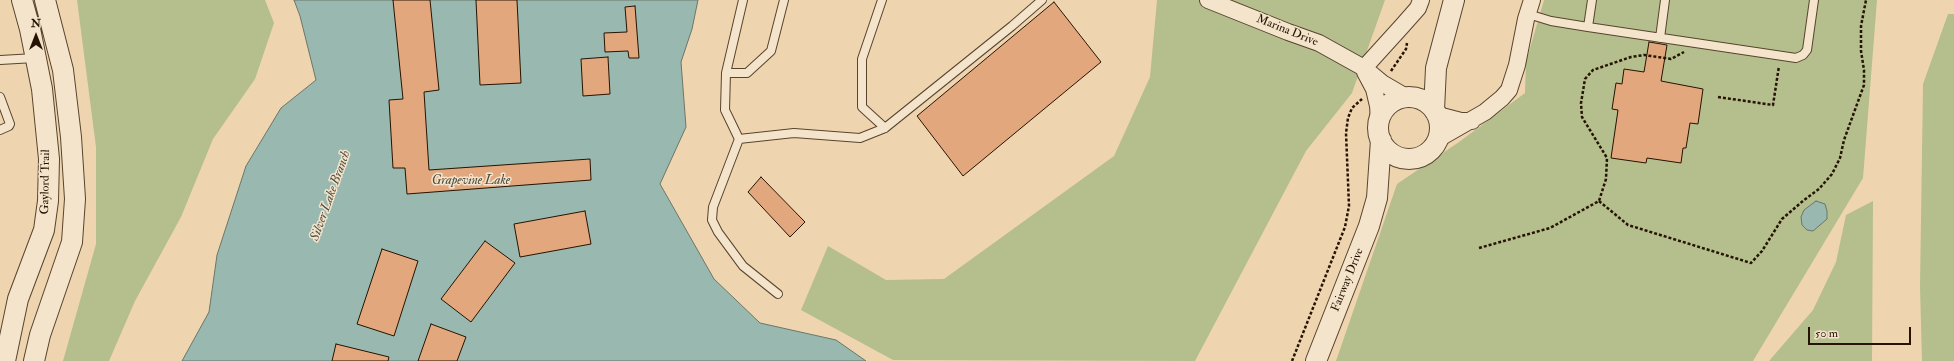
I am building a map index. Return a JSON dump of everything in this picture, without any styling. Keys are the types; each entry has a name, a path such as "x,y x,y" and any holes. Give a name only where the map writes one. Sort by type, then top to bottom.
{"street":[{"name":"Gaylord Trail","path":"4,357 18,299 44,230 48,201 49,159 42,90 22,0"},
{"path":"4,357 34,361 40,335 72,242 74,199 71,137 63,70 46,0"},
{"name":"Marina Drive","path":"1208,0 1319,43 1364,68 1378,86 1411,97"},
{"path":"1364,68 1418,8 1421,0"},
{"path":"1379,120 1383,110 1391,103 1411,97 1432,78 1454,0"},
{"path":"1438,140 1495,106 1508,90 1517,65 1530,7"},
{"path":"36,58 59,53"},
{"path":"1436,68 1436,112 1440,132 1438,140"},
{"path":"1378,86 1379,120"},
{"path":"1411,97 1423,100 1436,112 1461,120 1472,120"},
{"name":"Fairway Drive","path":"1316,361 1369,226 1377,198 1381,140 1379,120"},
{"path":"1381,140 1387,149 1395,155 1403,158 1412,158"},
{"name":"Fairway Drive","path":"1377,198 1390,177 1399,167 1412,158 1420,157 1428,153 1438,140"}],"lane":[{"path":"743,0 726,74 725,110 739,140 713,207 712,220 718,232 743,266 778,294"},
{"path":"726,74 747,73 771,51 784,0"},
{"path":"882,0 862,59 862,107 885,128"},
{"path":"739,140 794,133 860,138 885,128 1042,0"},
{"path":"1588,27 1592,0"},
{"path":"1660,38 1665,0"},
{"path":"1530,7 1550,21 1796,58 1803,55 1807,50 1814,0"},
{"path":"0,60 36,58"},
{"path":"0,97 10,124 9,126 0,130"}],"path":[{"path":"1599,201 1628,225 1751,263 1762,251 1782,219 1819,189 1832,174 1840,158 1844,140 1864,85 1864,70 1861,51 1861,26 1866,0"},
{"path":"1292,361 1345,227 1349,206 1346,133 1348,118 1352,108 1389,75 1406,49 1408,39 1403,25"},
{"path":"1479,248 1550,228 1599,201 1606,179 1606,158 1582,117 1581,103 1585,79 1593,70 1631,57 1644,55 1671,59 1687,51 1691,43"},
{"path":"1718,97 1773,104 1780,56"}],"green space":[{"path":"77,0 265,0 274,23 255,79 213,139 181,217 135,301 109,361 63,361 96,244 96,147"},
{"path":"1157,0 1385,0 1352,93 1306,151 1195,361 893,360 801,310 828,246 886,280 944,279 1114,156 1150,77"},
{"path":"1544,0 1877,0 1863,178 1753,361 1336,361 1397,184 1459,142 1525,93 1526,62"},
{"path":"1948,14 1954,14 1954,361 1922,361 1920,287 1923,84"},
{"path":"1873,201 1872,361 1769,361 1813,310 1836,262 1846,215"}],"water":[{"name":"Grapevine Lake","path":"294,0 698,0 692,29 681,62 686,127 660,184 714,279 760,323 836,340 866,361 182,361 209,312 217,255 246,166 281,108 316,80 300,16"},
{"path":"1816,201 1825,204 1827,219 1813,231 1807,230 1802,225 1801,217 1804,210"}],"building":[{"path":"393,0 430,0 439,90 424,92 429,170 590,159 591,180 407,194 405,168 393,168 389,100 403,99"},
{"path":"476,0 517,0 521,83 480,85"},
{"path":"1054,2 1101,62 963,176 917,116"},
{"path":"635,6 639,58 629,58 628,51 605,52 604,33 627,32 625,7"},
{"path":"1649,42 1667,45 1661,81 1703,89 1698,124 1690,123 1686,148 1683,148 1681,163 1647,158 1646,163 1611,158 1618,110 1612,109 1616,83 1622,84 1624,69 1644,72"},
{"path":"608,57 610,94 583,96 581,59"},
{"path":"761,177 805,222 790,237 748,192"},
{"path":"585,211 591,244 520,257 514,224"},
{"path":"485,241 515,263 471,322 441,299"},
{"path":"382,249 418,261 394,336 357,324"},
{"path":"431,324 466,337 457,361 418,361"},
{"path":"336,344 389,357 388,361 332,361"}],"water label":[{"name":"Silver Lake Branch","path":"331,196"}]}
